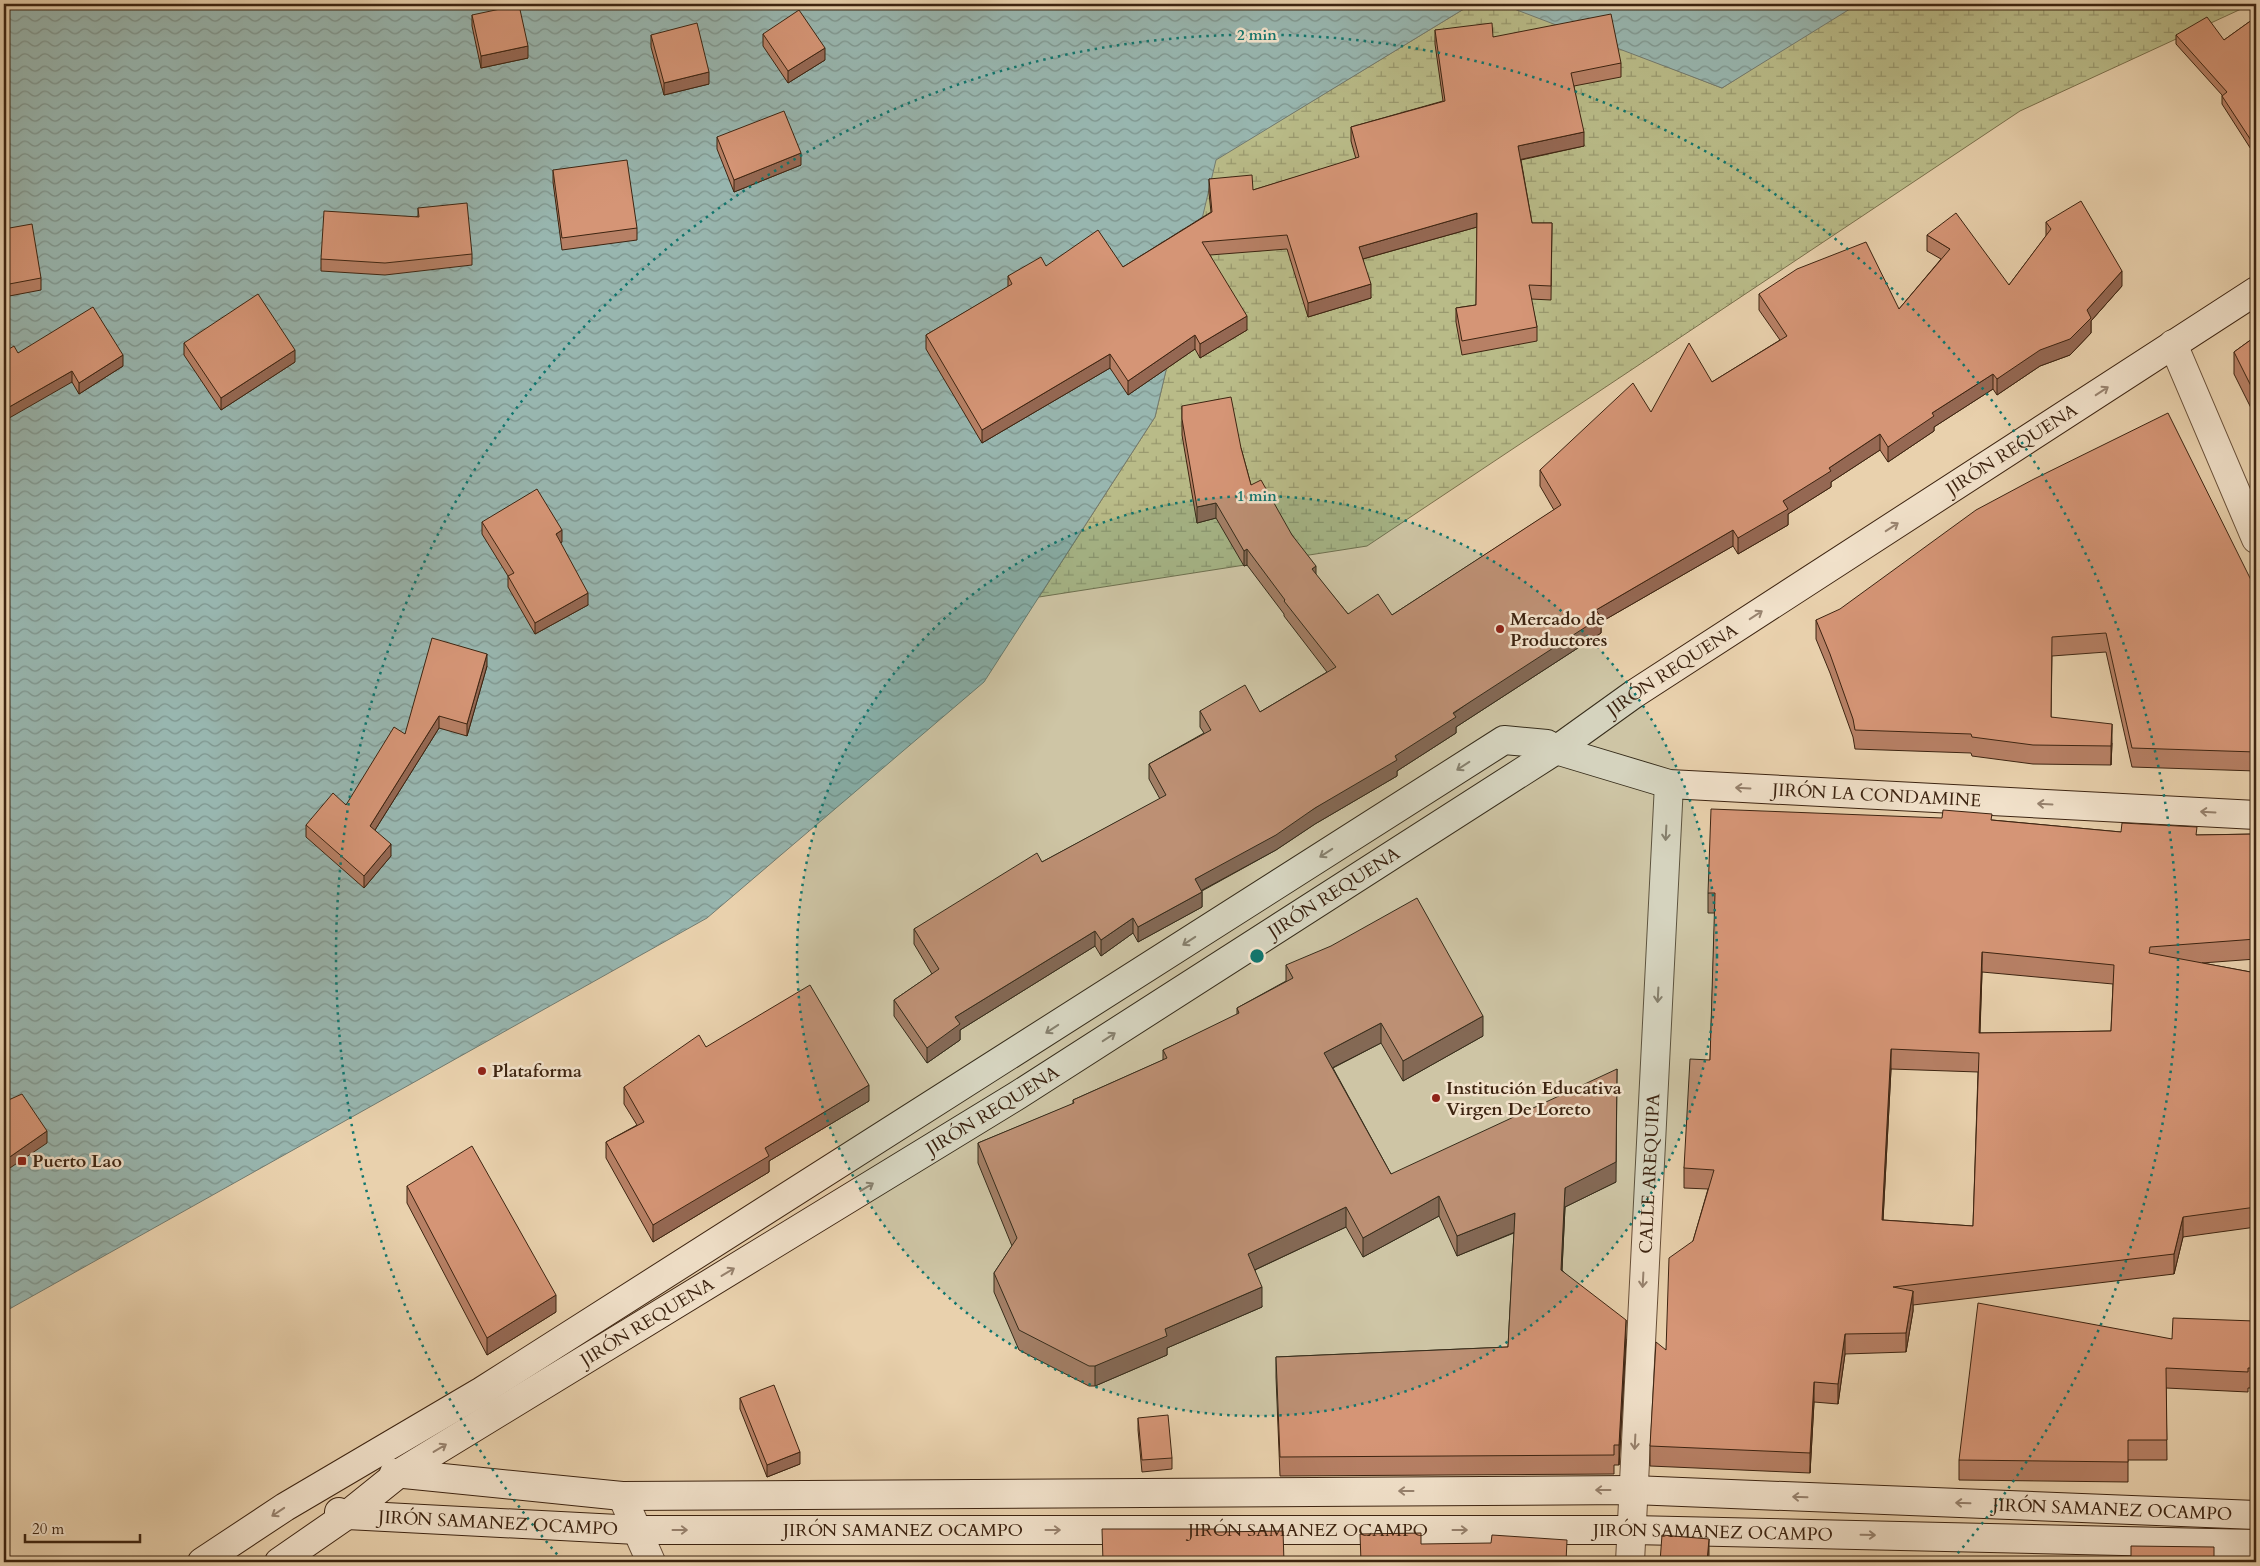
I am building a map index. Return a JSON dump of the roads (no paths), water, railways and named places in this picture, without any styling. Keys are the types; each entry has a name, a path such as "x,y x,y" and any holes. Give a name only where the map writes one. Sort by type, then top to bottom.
{"street":[{"name":"JIRÓN REQUENA","path":"279,1562 347,1515 398,1474 1018,1095 1556,750 1634,694 2256,291"},
{"path":"2173,344 2256,539"},
{"name":"JIRÓN REQUENA","path":"202,1562 303,1497 482,1391 1504,740"},
{"name":"JIRÓN LA CONDAMINE","path":"1504,740 1547,744 1556,750 1669,784 2256,815"},
{"name":"CALLE AREQUIPA","path":"1630,1562 1669,784"},
{"path":"995,1065 1018,1095"},
{"name":"JIRÓN SAMANEZ OCAMPO","path":"350,1470 622,1496 1633,1490 2256,1515"},
{"path":"622,1496 651,1562"},
{"name":"JIRÓN SAMANEZ OCAMPO","path":"303,1497 347,1515 637,1530 1632,1530 2256,1544"}],"water":[{"path":"4,4 1472,4 1216,160 1155,417 984,682 707,918 4,1312"},
{"path":"1501,4 1858,4 1722,88"}],"place":[{"name":"Mercado de Productores","path":"1500,629"},
{"name":"Plataforma","path":"482,1071"},
{"name":"Institución Educativa Virgen De Loreto","path":"1436,1098"},
{"name":"Puerto Lao","path":"22,1161"}]}
